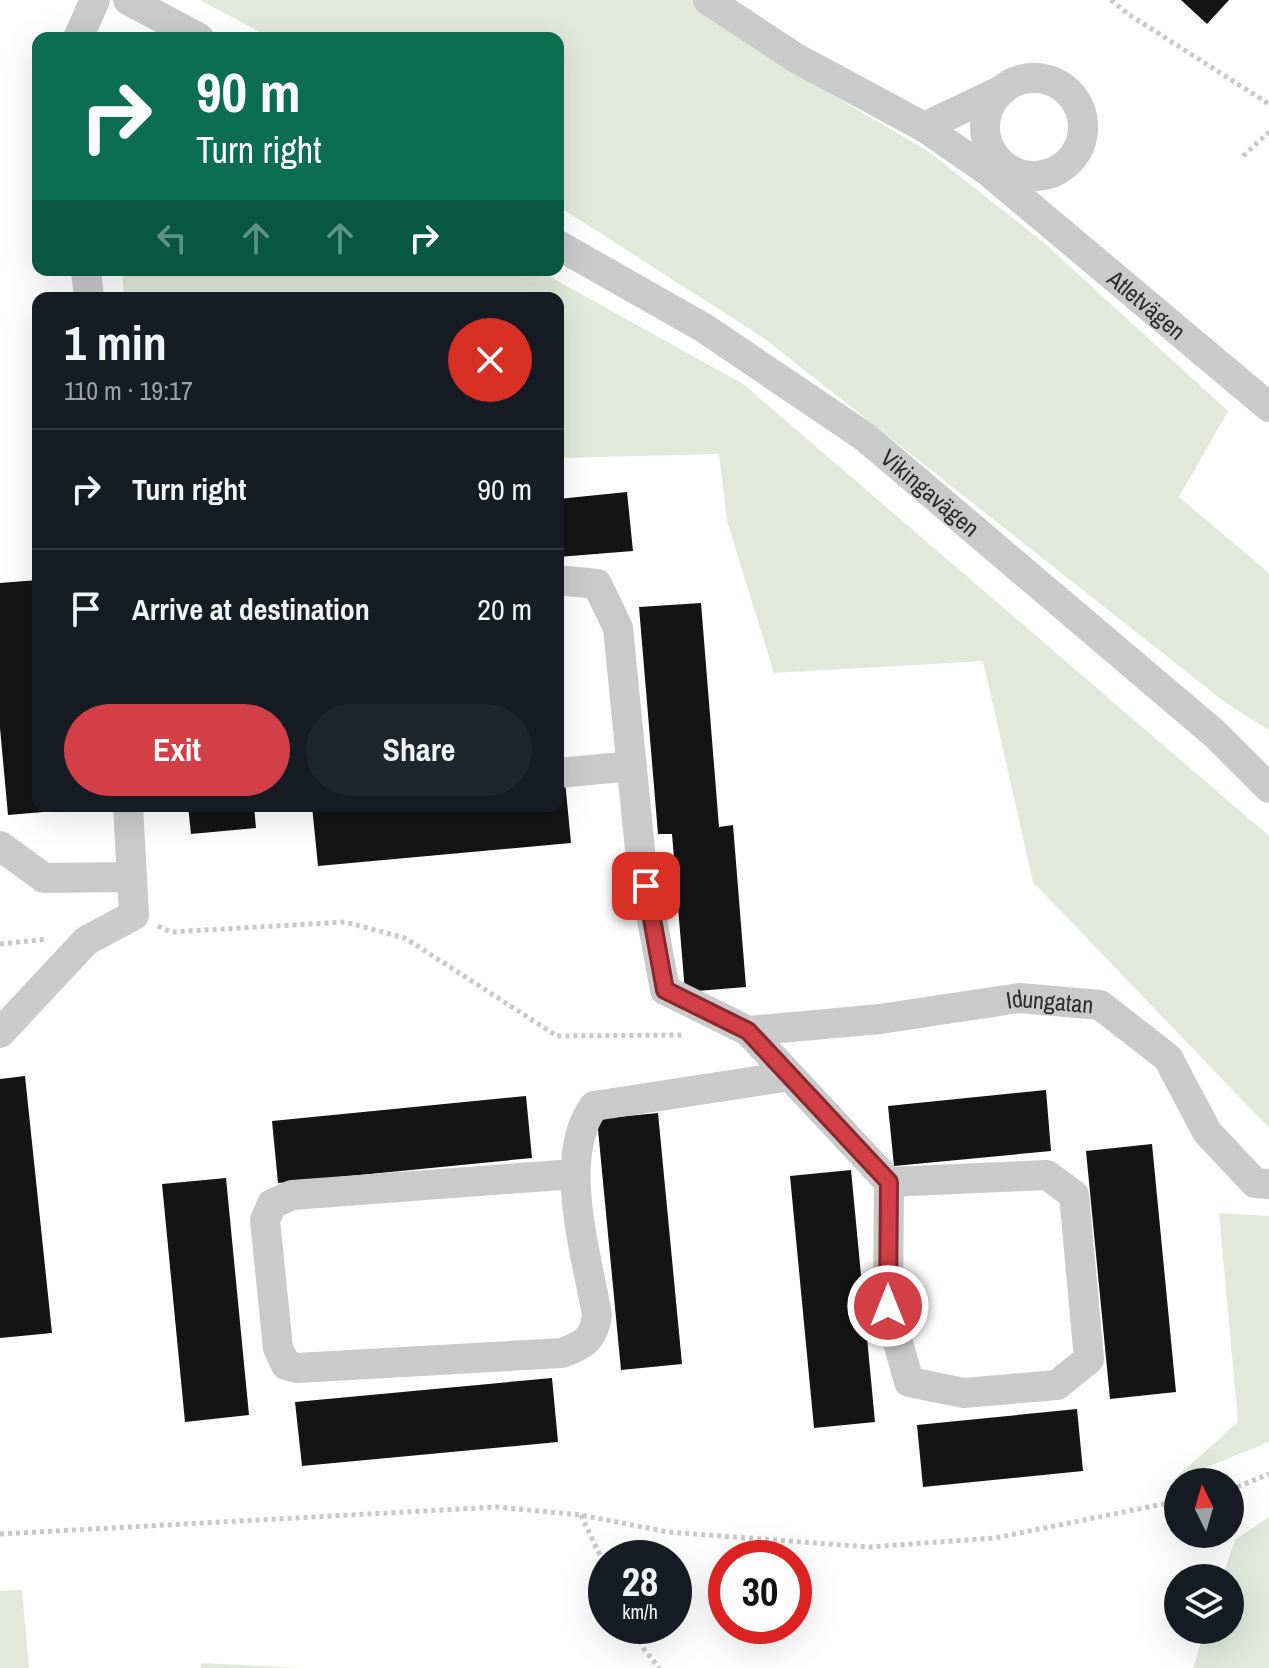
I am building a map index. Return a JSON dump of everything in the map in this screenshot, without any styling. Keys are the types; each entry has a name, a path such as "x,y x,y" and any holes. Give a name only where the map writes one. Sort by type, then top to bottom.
{"street":[{"path":"81,32 95,0"},
{"path":"128,0 188,32"},
{"name":"Atletvägen","path":"708,0 796,58 924,127 1024,201 1269,407"},
{"path":"924,127 1016,81 1032,78 1056,84 1074,99 1083,130 1071,159 1024,201"},
{"path":"1002,90 992,102 986,117 985,133 999,162 1020,174 1044,176 1071,159"},
{"name":"Vikingavägen","path":"564,248 704,328 865,437 1215,734 1269,788"},
{"path":"564,581 597,584 618,628 641,860 665,990 748,1031 889,1182 888,1306 909,1382 964,1393 1057,1385 1089,1359 1074,1195 1047,1175 889,1182"},
{"path":"564,772 632,766"},
{"path":"0,1033 86,941 134,915 128,812"},
{"path":"0,846 44,878 132,877"},
{"name":"Idungatan","path":"748,1031 880,1019 1019,998 1100,1005 1168,1058 1207,1132 1255,1183 1269,1184"},
{"path":"574,1174 292,1195 272,1204 265,1220 278,1348 286,1365 297,1368 562,1353 585,1345 595,1331 597,1315 574,1174 583,1121 594,1106 790,1076"}],"path":[{"path":"1111,0 1269,104"},
{"path":"1243,156 1269,132"},
{"path":"134,915 171,932 345,922 405,938 557,1036 636,1038 692,1035"},
{"path":"0,944 55,938"},
{"path":"1244,1484 1269,1474"},
{"path":"0,1534 497,1507 581,1515 668,1532 869,1547 995,1538 1164,1504"},
{"path":"581,1515 593,1540"},
{"path":"642,1644 659,1668"}],"shaded area":[{"path":"200,0 696,0 821,88 929,152 1043,242 1228,411 1179,497 1269,573 1269,730 1226,703 765,339 564,210 564,32 260,32"},
{"path":"122,276 549,276 743,384 1269,836 1269,1128 1033,882 983,661 774,673 727,521 719,454 564,458 564,292 124,292"},
{"path":"1219,1213 1269,1216 1269,1442 1204,1468 1187,1468 1238,1422"},
{"path":"1269,1517 1269,1668 1193,1668 1201,1644 1244,1644 1244,1564 1227,1564 1232,1548 1244,1548 1244,1534"},
{"path":"22,1590 29,1668 0,1668 0,1591"},
{"path":"202,1663 301,1668 200,1668"}],"building":[{"path":"1181,0 1229,0 1207,24"},
{"path":"627,492 633,551 564,557 564,498"},
{"path":"32,580 32,812 43,812 8,815 0,728 0,583"},
{"path":"701,603 719,827 733,825 746,987 685,992 672,834 658,834 639,607"},
{"path":"564,781 571,843 318,866 313,812 564,812"},
{"path":"189,812 255,812 256,828 191,834"},
{"path":"25,1076 52,1333 0,1338 0,1079"},
{"path":"1046,1090 1051,1151 894,1166 888,1106"},
{"path":"526,1096 532,1158 278,1183 272,1121"},
{"path":"658,1113 682,1364 621,1370 597,1119"},
{"path":"1152,1144 1176,1392 1110,1399 1086,1151"},
{"path":"851,1170 875,1422 814,1428 790,1176"},
{"path":"226,1178 249,1415 185,1422 162,1184"},
{"path":"552,1378 558,1442 302,1466 295,1402"},
{"path":"1077,1409 1083,1471 923,1487 917,1425"}],"route":[{"path":"646,886 665,990 748,1031 889,1182 888,1306"}]}
